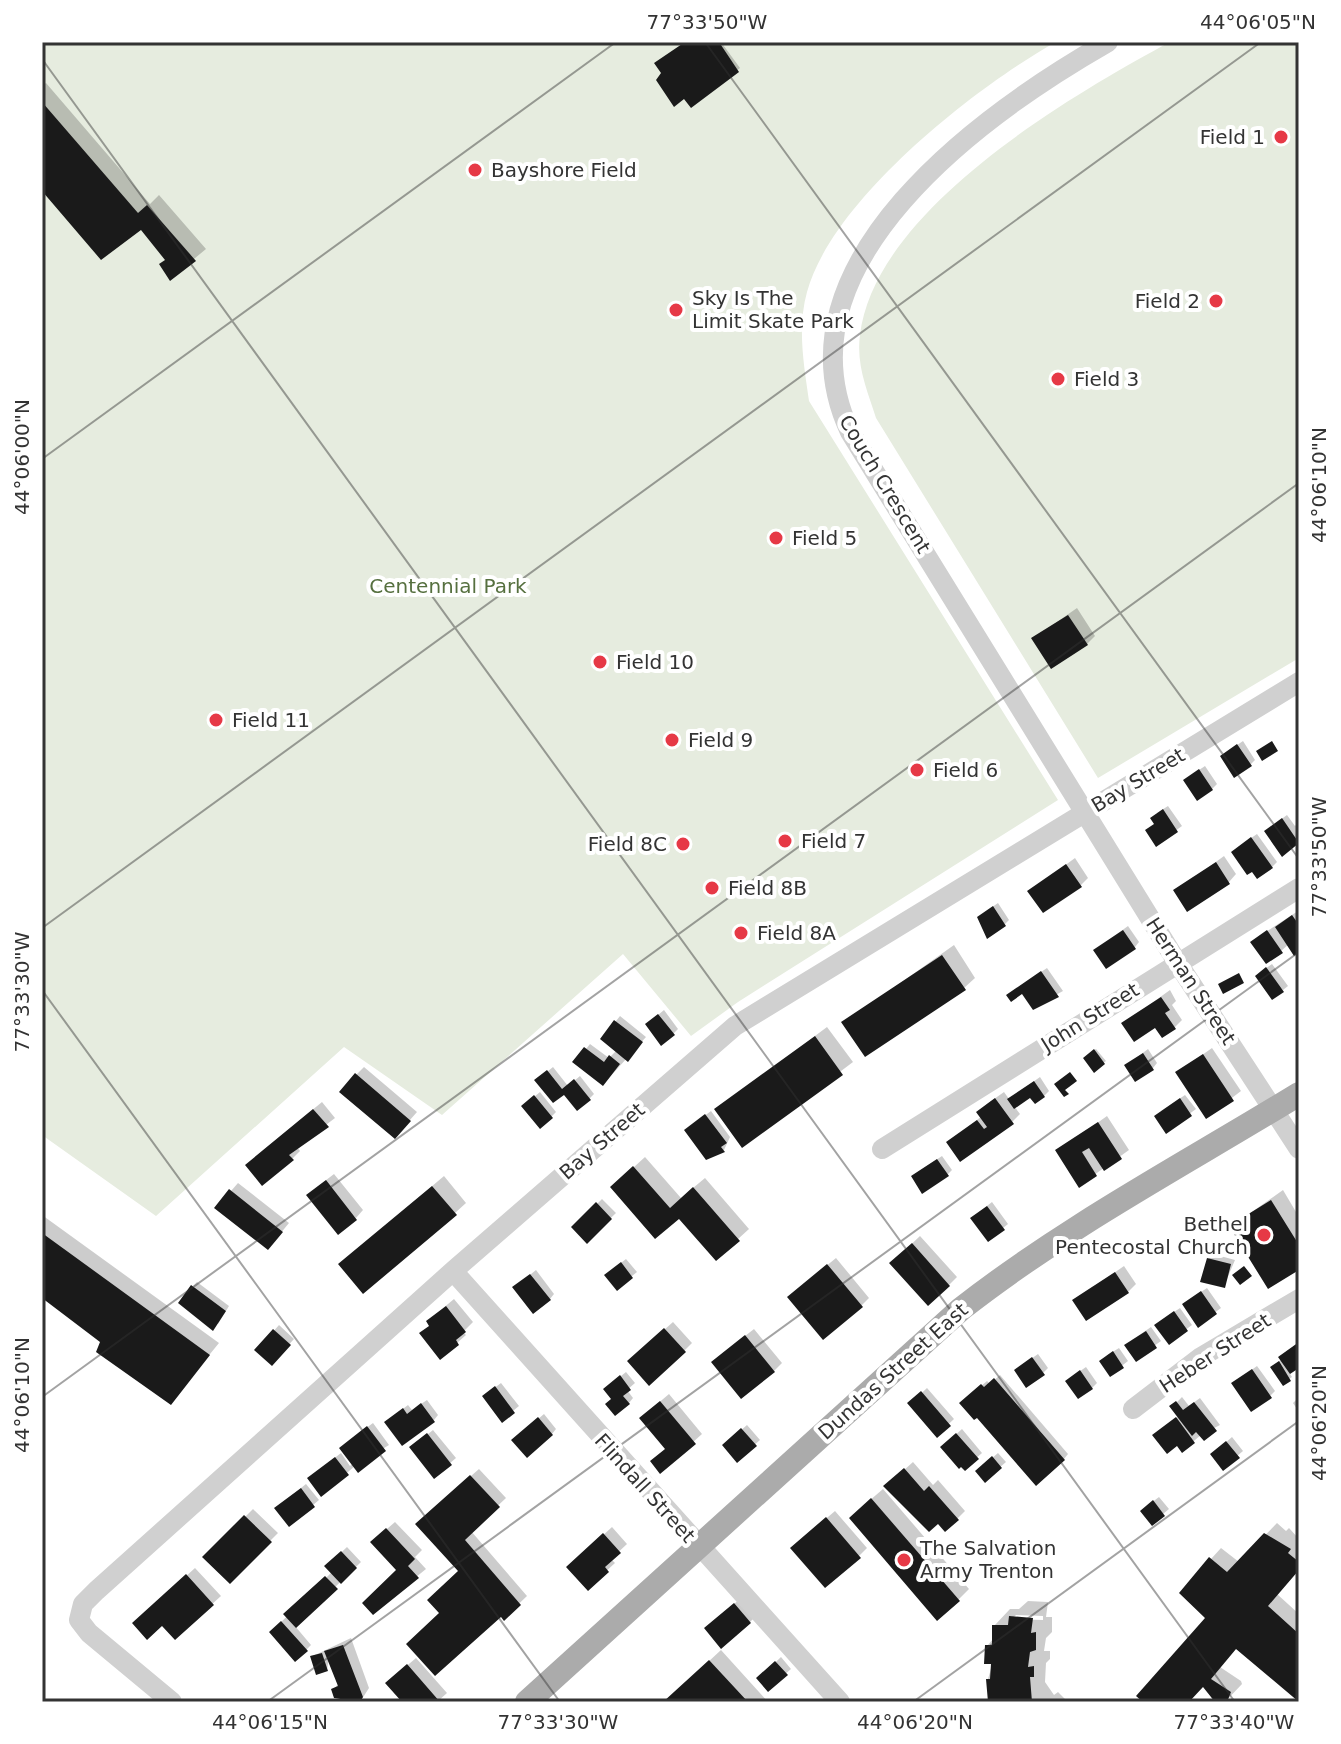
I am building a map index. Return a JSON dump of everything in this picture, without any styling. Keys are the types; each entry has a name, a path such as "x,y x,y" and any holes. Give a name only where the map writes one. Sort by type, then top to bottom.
{"main road":[{"name":"Dundas Street East","path":"527,1702 961,1309 1018,1264 1079,1224 1299,1094"}],"street":[{"name":"Couch Crescent","path":"1086,812 850,432 838,398 834,332 840,300 868,246 911,192 974,132 1013,102 1108,42"},
{"name":"Bay Street","path":"172,1702 89,1633 79,1620 83,1604 453,1271 735,1026 1299,682"},
{"name":"Herman Street","path":"1086,812 1177,962 1299,1149"},
{"name":"John Street","path":"882,1149 1299,888"},
{"name":"Flindall Street","path":"453,1271 840,1702"},
{"name":"Heber Street","path":"1133,1409 1201,1357 1299,1299"}],"green space":[{"name":"Centennial Park","path":"42,42 1056,42 986,87 910,149 875,184 845,220 822,257 807,292 802,333 809,401 1058,800 738,1002 691,1036 623,954 442,1115 344,1047 156,1216 42,1135"},
{"path":"1170,42 1299,42 1299,658 1098,778 876,418 861,367 860,335 873,289 900,244 938,202 982,162 1031,126"}],"building":[{"path":"685,42 719,42 739,72 691,108 684,99 674,107 656,80 661,73 654,63"},
{"path":"42,102 138,213 147,205 196,261 170,281 159,264 165,260 141,230 101,260 42,191"},
{"path":"1068,615 1088,645 1051,669 1031,638"},
{"path":"1272,741 1278,751 1262,761 1256,751"},
{"path":"1237,744 1252,766 1234,778 1220,756"},
{"path":"1199,769 1213,790 1197,801 1183,780"},
{"path":"1163,809 1178,832 1156,847 1145,830 1154,824 1150,818"},
{"path":"1282,818 1299,843 1282,857 1264,831"},
{"path":"1251,837 1273,868 1257,879 1252,872 1247,875 1231,852"},
{"path":"1216,862 1230,884 1187,912 1173,890"},
{"path":"1066,864 1082,887 1043,913 1027,891"},
{"path":"993,906 1006,926 987,939 977,917"},
{"path":"1292,915 1299,925 1299,952 1294,956 1275,927"},
{"path":"1123,930 1136,949 1106,969 1093,950"},
{"path":"1267,930 1283,953 1266,964 1250,942"},
{"path":"942,955 966,990 865,1057 841,1022"},
{"path":"1266,967 1284,992 1272,1000 1255,976"},
{"path":"1041,971 1059,997 1033,1010 1022,994 1011,1002 1006,995"},
{"path":"1239,973 1244,983 1223,994 1218,984"},
{"path":"1161,997 1170,1010 1165,1013 1176,1029 1162,1038 1155,1028 1134,1042 1121,1023"},
{"path":"658,1014 675,1035 661,1046 645,1024"},
{"path":"614,1020 643,1042 628,1062 600,1039"},
{"path":"815,1036 843,1075 742,1148 714,1109"},
{"path":"584,1047 604,1062 609,1055 620,1064 603,1086 572,1062"},
{"path":"1094,1049 1105,1064 1094,1073 1083,1058"},
{"path":"1143,1053 1154,1070 1135,1082 1124,1065"},
{"path":"1203,1054 1234,1101 1206,1119 1175,1072"},
{"path":"547,1070 562,1089 574,1079 591,1100 577,1111 564,1095 553,1103 534,1080"},
{"path":"1070,1072 1077,1081 1065,1090 1069,1094 1064,1097 1054,1084"},
{"path":"355,1073 411,1121 395,1139 339,1092"},
{"path":"1034,1081 1045,1097 1035,1104 1030,1098 1014,1109 1007,1099"},
{"path":"534,1095 553,1118 540,1129 521,1106"},
{"path":"995,1098 1014,1124 960,1162 946,1142 977,1120 984,1129 987,1127 976,1112"},
{"path":"1180,1098 1192,1116 1166,1134 1154,1116"},
{"path":"313,1109 329,1127 289,1155 294,1160 262,1186 245,1165"},
{"path":"705,1114 727,1143 721,1147 725,1152 706,1160 684,1130"},
{"path":"1098,1122 1122,1159 1104,1171 1089,1148 1082,1152 1097,1176 1079,1188 1055,1150"},
{"path":"937,1159 949,1176 922,1194 911,1176"},
{"path":"633,1166 670,1208 693,1187 740,1241 716,1261 679,1219 655,1239 610,1187"},
{"path":"326,1180 357,1220 338,1235 306,1195"},
{"path":"432,1186 457,1215 363,1294 338,1264"},
{"path":"229,1189 283,1232 268,1250 214,1208"},
{"name":"Bethel Pentecostal Church","path":"1271,1200 1299,1245 1299,1270 1268,1289 1229,1226"},
{"path":"596,1202 612,1219 587,1244 571,1227"},
{"path":"987,1206 1005,1230 988,1242 970,1218"},
{"path":"42,1233 210,1355 171,1405 96,1352 100,1342 42,1298"},
{"path":"912,1243 950,1286 928,1306 889,1263"},
{"path":"1207,1258 1231,1264 1225,1288 1200,1282"},
{"path":"621,1262 633,1278 617,1291 604,1275"},
{"path":"827,1264 863,1307 823,1340 787,1297"},
{"path":"1244,1266 1252,1276 1240,1285 1232,1275"},
{"path":"1115,1272 1129,1293 1086,1321 1072,1300"},
{"path":"530,1274 551,1300 533,1314 512,1287"},
{"path":"191,1285 226,1311 213,1331 178,1303"},
{"path":"1201,1291 1217,1314 1198,1328 1182,1304"},
{"path":"446,1306 466,1332 456,1340 459,1345 440,1360 419,1333 429,1326 426,1321"},
{"path":"1174,1311 1188,1331 1169,1345 1154,1325"},
{"path":"664,1328 686,1352 649,1386 627,1361"},
{"path":"273,1329 291,1345 272,1366 254,1350"},
{"path":"1146,1331 1157,1348 1136,1362 1124,1345"},
{"path":"745,1335 775,1372 741,1399 711,1362"},
{"path":"1299,1342 1299,1368 1290,1374 1278,1357"},
{"path":"1113,1351 1124,1368 1110,1377 1099,1361"},
{"path":"1032,1357 1045,1375 1026,1388 1014,1370"},
{"path":"1279,1361 1291,1381 1283,1386 1270,1367"},
{"path":"1252,1369 1272,1398 1251,1412 1231,1383"},
{"path":"1080,1370 1093,1389 1078,1399 1065,1381"},
{"path":"620,1375 631,1390 623,1396 630,1404 615,1416 605,1404 611,1399 603,1389"},
{"path":"994,1378 1065,1460 1036,1486 977,1418 974,1420 959,1403 981,1384 984,1387"},
{"path":"495,1386 515,1413 502,1423 482,1396"},
{"path":"921,1391 951,1426 937,1438 907,1403"},
{"path":"660,1401 696,1444 660,1474 650,1461 665,1449 639,1418"},
{"path":"1176,1401 1183,1410 1194,1402 1217,1431 1204,1441 1196,1432 1192,1436 1169,1406"},
{"path":"421,1403 435,1422 402,1446 384,1422 403,1408 407,1414"},
{"path":"538,1417 553,1435 527,1458 511,1440"},
{"path":"1176,1417 1195,1443 1182,1453 1177,1446 1167,1454 1152,1435"},
{"path":"367,1426 386,1451 358,1473 339,1448"},
{"path":"741,1428 757,1446 737,1463 722,1445"},
{"path":"427,1433 452,1465 434,1479 409,1447"},
{"path":"956,1433 979,1459 965,1471 961,1467 959,1469 940,1447"},
{"path":"1226,1441 1240,1458 1223,1471 1210,1454"},
{"path":"992,1456 1002,1468 985,1483 975,1471"},
{"path":"335,1457 349,1475 321,1497 307,1478"},
{"path":"904,1468 924,1491 929,1486 959,1520 945,1532 938,1524 929,1532 883,1486"},
{"path":"470,1475 500,1507 465,1540 521,1605 504,1621 501,1617 435,1676 406,1644 439,1613 427,1600 458,1571 415,1524"},
{"path":"301,1488 315,1507 289,1527 274,1508"},
{"name":"The Salvation Army Trenton","path":"871,1498 960,1601 937,1621 849,1518"},
{"path":"1153,1500 1165,1516 1152,1526 1140,1511"},
{"path":"244,1515 272,1542 230,1584 202,1557"},
{"path":"826,1517 861,1558 825,1588 790,1548"},
{"path":"386,1528 415,1559 408,1566 419,1578 373,1615 362,1603 396,1570 370,1542"},
{"path":"603,1533 621,1553 605,1567 609,1572 588,1591 566,1567"},
{"path":"1264,1533 1291,1549 1288,1553 1299,1562 1299,1570 1268,1606 1299,1634 1299,1702 1236,1649 1211,1679 1231,1692 1227,1702 1215,1702 1203,1687 1189,1702 1143,1702 1136,1696 1205,1618 1179,1593 1209,1557 1227,1572"},
{"path":"341,1551 357,1568 341,1584 324,1566"},
{"path":"186,1574 214,1605 175,1640 162,1626 147,1640 132,1623"},
{"path":"325,1576 338,1589 296,1628 283,1614"},
{"path":"734,1603 751,1623 721,1649 704,1628"},
{"path":"1009,1616 1033,1618 1031,1633 1036,1632 1036,1650 1030,1652 1028,1667 1034,1666 1034,1677 1030,1677 1032,1702 988,1702 986,1679 990,1679 991,1664 984,1664 985,1645 992,1645 992,1625 1008,1625"},
{"path":"281,1621 308,1651 295,1662 269,1632"},
{"path":"343,1645 363,1697 360,1702 334,1698 331,1689 338,1686 324,1651"},
{"path":"322,1653 328,1671 316,1675 310,1656"},
{"path":"709,1660 748,1702 663,1702"},
{"path":"775,1661 788,1675 768,1692 756,1678"},
{"path":"407,1664 440,1702 402,1702 385,1683"}],"place":[{"name":"Field 1","path":"1281,137"},
{"name":"Bayshore Field","path":"475,170"},
{"name":"Field 2","path":"1216,301"},
{"name":"Sky Is The Limit Skate Park","path":"676,310"},
{"name":"Field 3","path":"1058,379"},
{"name":"Field 5","path":"776,538"},
{"name":"Field 10","path":"600,662"},
{"name":"Field 11","path":"216,720"},
{"name":"Field 9","path":"672,740"},
{"name":"Field 6","path":"917,770"},
{"name":"Field 7","path":"785,841"},
{"name":"Field 8C","path":"683,844"},
{"name":"Field 8B","path":"712,888"},
{"name":"Field 8A","path":"741,933"},
{"name":"Bethel Pentecostal Church","path":"1264,1235"},
{"name":"The Salvation Army Trenton","path":"904,1560"}]}
